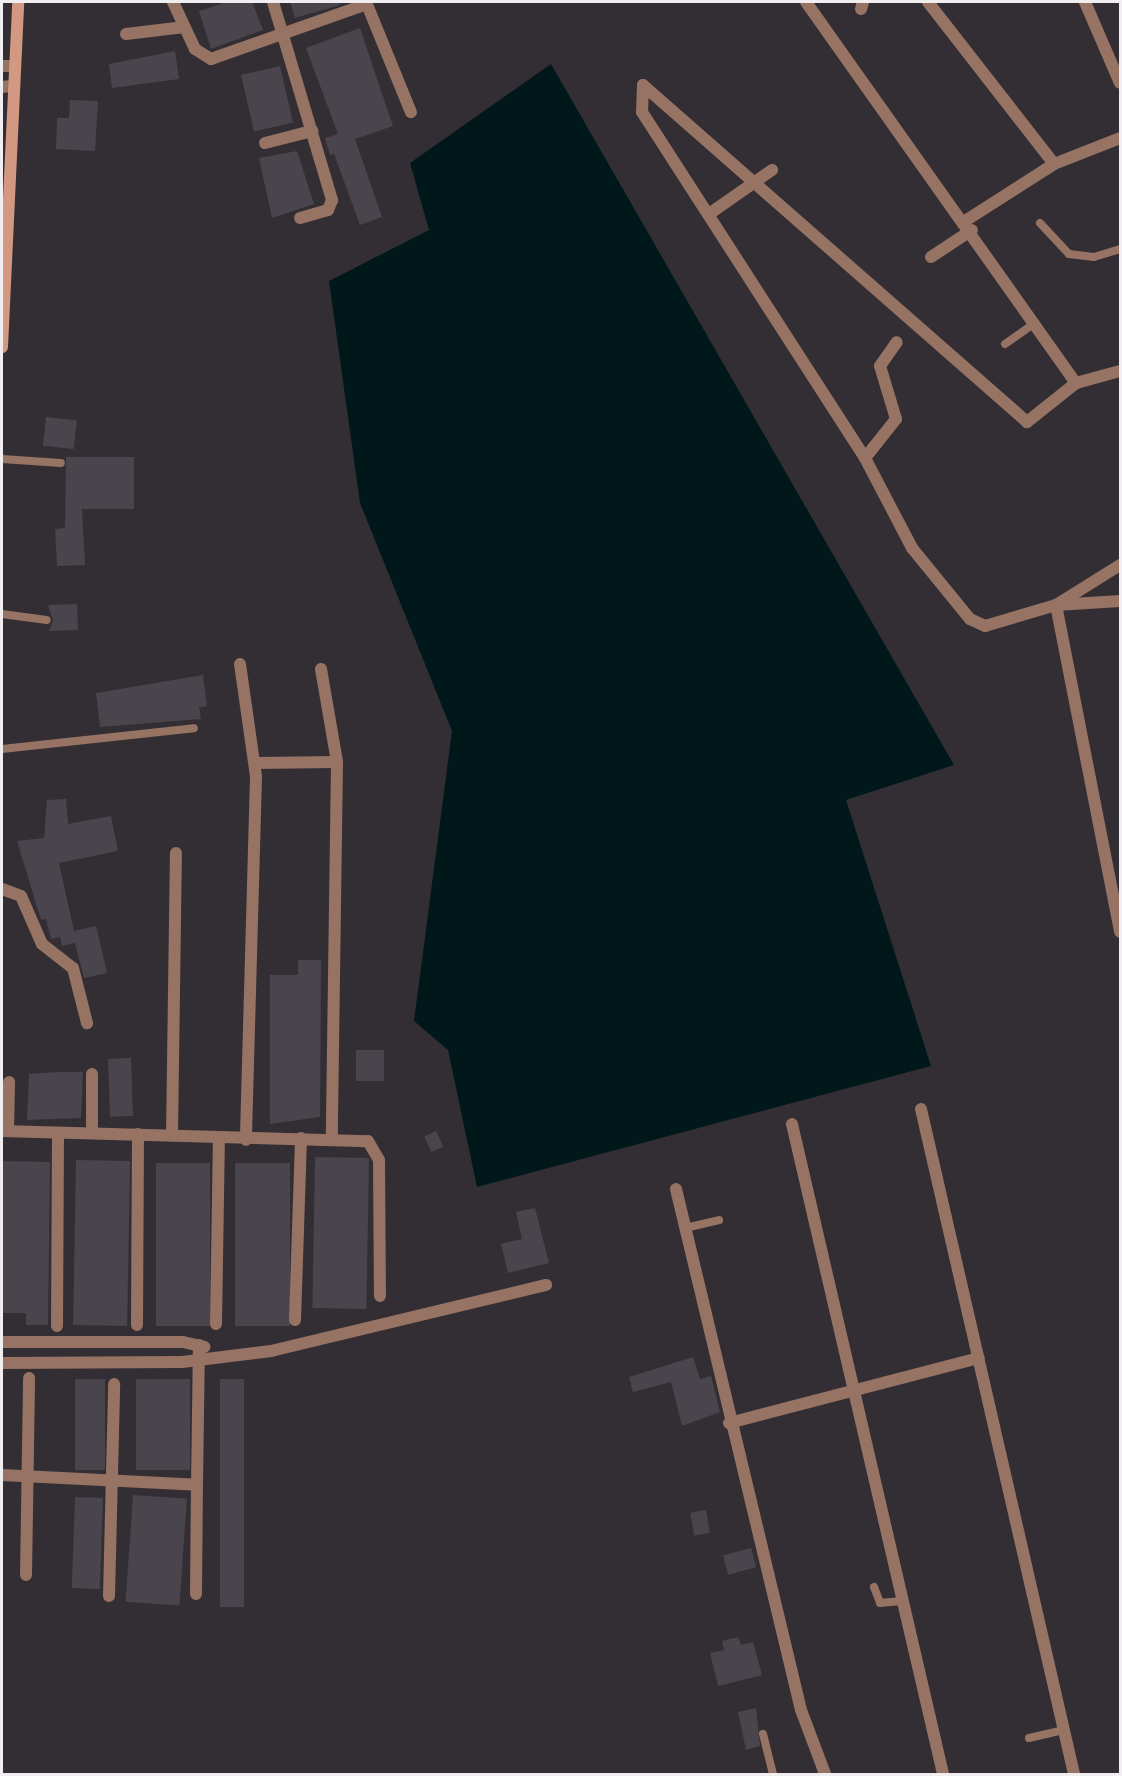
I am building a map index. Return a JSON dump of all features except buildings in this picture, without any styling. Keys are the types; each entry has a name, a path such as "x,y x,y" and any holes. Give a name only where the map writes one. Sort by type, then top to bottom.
{"street":[{"path":"2,347 6,87 7,66 18,2"},
{"path":"173,2 199,55 211,58 367,3 411,112"},
{"path":"273,2 284,33 331,205 300,218"},
{"path":"806,2 969,225 1076,383"},
{"path":"928,2 1054,164"},
{"path":"1085,2 1120,83"},
{"path":"126,34 185,27"},
{"path":"1120,372 1076,383 1027,422 643,85 642,112 865,458 912,548 976,625 997,624 1056,604 1120,565"},
{"path":"265,143 312,131"},
{"path":"931,257 969,225 1054,164 1120,138"},
{"path":"709,214 772,170"},
{"path":"865,458 897,419 880,366 897,342"},
{"path":"1056,604 1120,601"},
{"path":"1056,604 1120,932"},
{"path":"240,664 255,763 246,1140"},
{"path":"321,669 337,762 332,1138"},
{"path":"255,763 337,762"},
{"path":"172,1135 176,853"},
{"path":"2,889 21,896 42,944 68,960 87,1023"},
{"path":"92,1132 93,1074"},
{"path":"9,1082 5,1131 92,1132 246,1140 332,1138 368,1141 376,1147 380,1296"},
{"path":"921,1109 1074,1774"},
{"path":"792,1124 943,1774"},
{"path":"57,1326 58,1133"},
{"path":"137,1325 138,1134"},
{"path":"216,1324 219,1138"},
{"path":"295,1320 301,1138"},
{"path":"676,1189 729,1423 801,1710 822,1774"},
{"path":"2,1363 198,1360 219,1353 279,1349 546,1285"},
{"path":"2,1342 199,1345 219,1353"},
{"path":"83,1363 84,1342"},
{"path":"196,1594 199,1345"},
{"path":"729,1423 979,1358"},
{"path":"26,1575 29,1378"},
{"path":"109,1596 114,1384"},
{"path":"2,1475 197,1485"}],"lane":[{"path":"1040,222 1069,254 1094,257 1120,249"},
{"path":"1005,344 1035,322"},
{"path":"2,459 61,463"},
{"path":"2,614 47,620"},
{"path":"2,749 194,728"},
{"path":"685,1228 719,1220"},
{"path":"874,1587 880,1603 902,1601"},
{"path":"1029,1738 1063,1730"},
{"path":"763,1734 773,1774"}],"water":[{"path":"551,64 954,765 846,800 931,1066 477,1187 448,1050 414,1021 452,731 360,503 329,281 429,230 410,163"}]}
